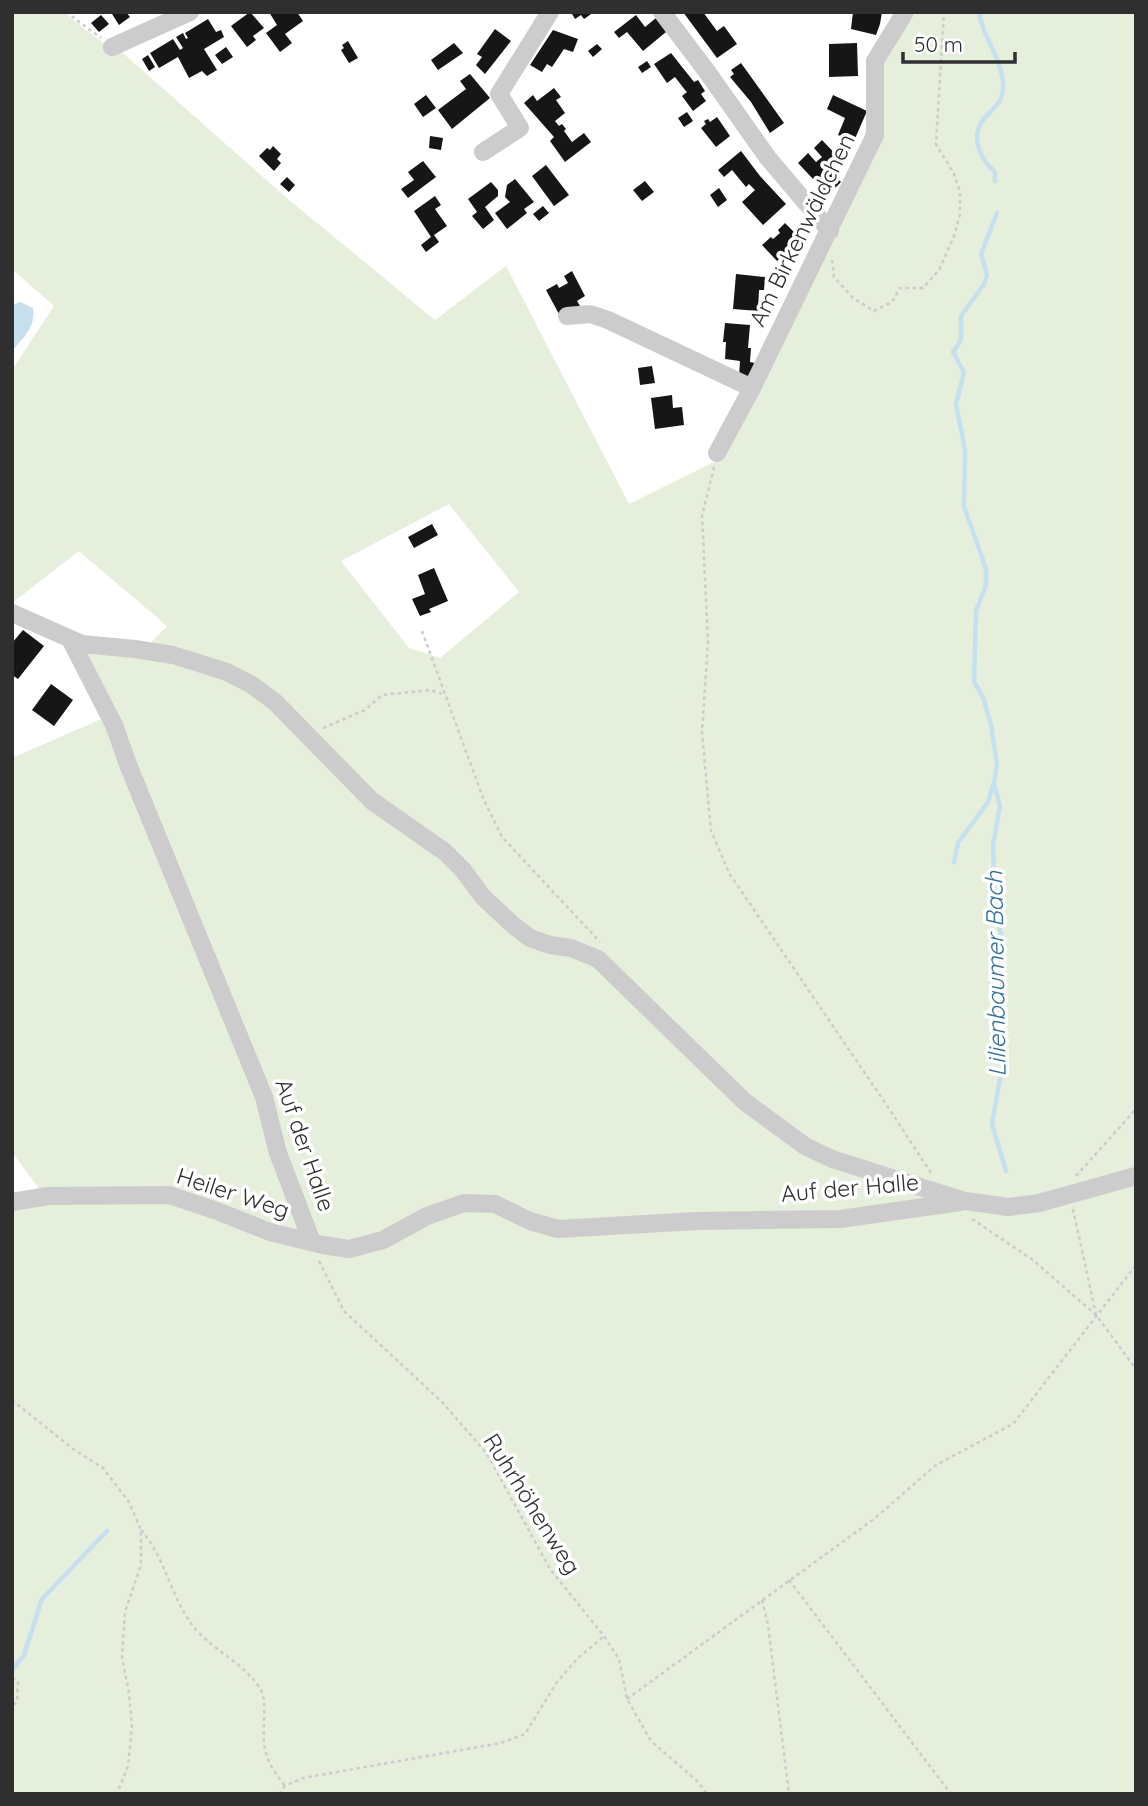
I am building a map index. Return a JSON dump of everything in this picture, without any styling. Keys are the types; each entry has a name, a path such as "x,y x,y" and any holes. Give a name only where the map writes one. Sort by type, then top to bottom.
{"street":[{"path":"112,47 190,12"},
{"path":"483,152 520,128 499,94 550,12"},
{"path":"662,12 768,158 830,231"},
{"name":"Am Birkenwäldchen","path":"718,453 830,231 875,135 875,61 905,12"},
{"path":"567,316 590,314 608,320 752,388"},
{"name":"Auf der Halle","path":"12,613 82,644 173,655 227,672 252,685 275,702 372,801 444,852 463,870 483,897 513,925 530,938 571,948 598,959 745,1102 805,1146 945,1199 1008,1207 1039,1203 1136,1175"},
{"name":"Auf der Halle","path":"71,640 114,725 133,778 264,1097 278,1153 312,1242 349,1249 383,1240 427,1216 464,1203 495,1204 530,1221 558,1229 697,1221 840,1219 945,1199"},
{"name":"Heiler Weg","path":"12,1202 48,1196 169,1195 217,1210 270,1233 312,1242"}],"path":[{"path":"66,12 112,47"},
{"path":"821,249 830,253 834,262 834,277 853,298 874,311 892,302 900,288 923,288 939,270 954,236 960,214 960,192 954,174 936,145 944,12"},
{"path":"718,453 702,516 708,641 702,732 710,831 729,873 890,1110 945,1199 1034,1259 1096,1315 1136,1369"},
{"path":"422,631 483,798 502,837 606,949"},
{"path":"314,724 325,728 365,710 382,695 430,690 446,695"},
{"name":"Ruhrhöhenweg","path":"312,1242 325,1276 344,1311 443,1403 487,1454 550,1569 604,1636 618,1659 627,1699 651,1741 707,1794"},
{"path":"627,1699 874,1519 936,1465 1013,1423 1136,1265"},
{"path":"12,1400 73,1449 103,1468 129,1502 179,1605 198,1632 246,1671 263,1693 264,1747 271,1768 285,1786"},
{"path":"117,1794 128,1766 132,1727 122,1657 125,1612 141,1565 141,1530"},
{"path":"789,1580 951,1794"},
{"path":"762,1600 768,1625 789,1794"},
{"path":"279,1794 285,1786 303,1779 501,1743 525,1734 557,1682 577,1659 604,1636"},
{"path":"12,1678 18,1682 17,1701 12,1707"}],"green space":[{"path":"12,12 63,12 111,49 116,47 288,199 435,320 506,266 629,504 718,460 880,136 881,63 913,12 1136,12 1136,1794 12,1794 12,1204 43,1194 12,1152 12,758 106,717 85,660 88,649 130,651 260,688 147,647 167,626 79,551 12,603 12,370 54,306 12,269","holes":["449,504 519,592 440,658 409,648 341,561"]}],"water":[{"path":"20,302 33,308 33,321 12,351 12,305"}],"building":[{"path":"126,12 130,17 119,25 112,14"},
{"path":"250,12 264,28 253,36 256,40 247,47 231,26"},
{"path":"269,12 297,12 303,21 285,34 292,43 280,52 266,33 277,25"},
{"path":"571,12 594,12 584,19 581,15 575,19"},
{"path":"683,12 703,12 717,31 724,26 737,44 717,58"},
{"path":"853,12 882,12 876,35 851,29"},
{"path":"101,15 109,24 99,32 91,23"},
{"path":"636,15 645,27 656,18 666,32 643,51 627,32 619,38 614,32"},
{"path":"208,19 216,32 221,30 224,37 204,49 217,70 207,76 202,71 189,78 178,57 159,68 150,53 173,39 180,50 183,48 176,37 183,33 186,39 188,38 185,33"},
{"path":"495,29 511,41 485,74 476,65 482,57 477,54"},
{"path":"553,30 578,39 573,52 564,49 552,67 547,64 542,72 530,65"},
{"path":"348,41 358,58 349,63 341,50 344,48 342,45"},
{"path":"454,43 463,53 438,70 431,60"},
{"path":"857,43 858,76 829,77 829,44"},
{"path":"597,44 602,49 593,57 588,51"},
{"path":"226,47 233,57 222,64 215,55"},
{"path":"671,53 694,82 698,80 705,91 701,94 706,101 693,111 682,96 687,92 675,77 667,83 654,64"},
{"path":"148,55 155,67 149,71 142,59"},
{"path":"647,61 651,67 642,73 638,67"},
{"path":"741,63 784,123 770,133 751,102 730,77 734,74 731,70"},
{"path":"470,74 490,98 452,129 438,110 466,89 460,81"},
{"path":"554,88 561,97 556,100 565,113 555,121 559,126 562,124 572,142 584,133 591,142 565,162 550,141 554,137 524,103 533,95 537,101"},
{"path":"426,95 436,108 423,117 414,104"},
{"path":"833,95 867,111 854,141 838,135 845,118 827,109"},
{"path":"687,112 693,121 684,127 678,118"},
{"path":"717,117 730,136 716,147 701,128 706,124 704,121 708,119 710,122"},
{"path":"430,136 443,138 441,150 429,148"},
{"path":"822,140 844,163 833,174 841,182 828,195 798,163 808,153 816,162 822,157 814,148"},
{"path":"273,146 281,154 277,159 281,163 274,171 259,156"},
{"path":"741,151 786,204 763,225 742,202 755,190 749,184 746,187 732,170 724,177 718,170"},
{"path":"423,161 436,177 408,198 401,189 414,180 408,172"},
{"path":"546,165 569,195 554,206 532,176"},
{"path":"287,177 295,185 289,192 280,184"},
{"path":"515,179 534,202 524,209 527,213 507,229 495,213 510,202 505,197 507,185"},
{"path":"645,181 654,192 642,201 633,190"},
{"path":"491,182 498,190 498,196 485,207 494,220 483,229 472,216 477,212 468,199"},
{"path":"719,188 727,200 718,207 710,195"},
{"path":"435,196 441,205 435,209 447,226 434,235 439,242 426,252 421,245 431,237 414,211"},
{"path":"543,206 549,213 539,221 533,214"},
{"path":"785,223 803,247 797,252 794,249 788,255 790,261 784,254 777,261 762,245 780,233 778,230"},
{"path":"572,271 585,296 577,301 580,306 559,314 546,290 557,284 559,288 568,283 564,276"},
{"path":"736,274 765,277 764,290 759,290 758,311 733,309"},
{"path":"725,323 750,325 748,348 751,348 750,362 755,363 755,378 739,377 740,361 725,359"},
{"path":"652,366 655,383 640,385 638,368"},
{"path":"672,395 673,408 682,407 684,425 655,429 651,398"},
{"path":"432,524 438,535 414,548 408,537"},
{"path":"434,568 448,601 420,616 412,599 425,594 418,575"},
{"path":"23,630 44,646 18,679 12,675 12,643"},
{"path":"51,684 73,700 54,726 32,710"}],"waterway":[{"name":"Lilienbaumer Bach","path":"979,12 999,63 1003,84 1001,99 983,120 977,134 982,155 995,172 995,181"},
{"name":"Lilienbaumer Bach","path":"997,213 981,254 987,275 984,284 961,316 961,340 953,352 964,373 956,404 965,450 964,506 986,569 986,585 976,611 974,682 983,697 991,725 997,765 994,783 1000,806 993,845 995,902 1001,936 992,973 992,989 1001,1028 1003,1062 992,1124 1006,1171"},
{"path":"954,862 958,843 988,802 994,783"},
{"path":"12,1670 24,1655 42,1599 107,1531"}]}
